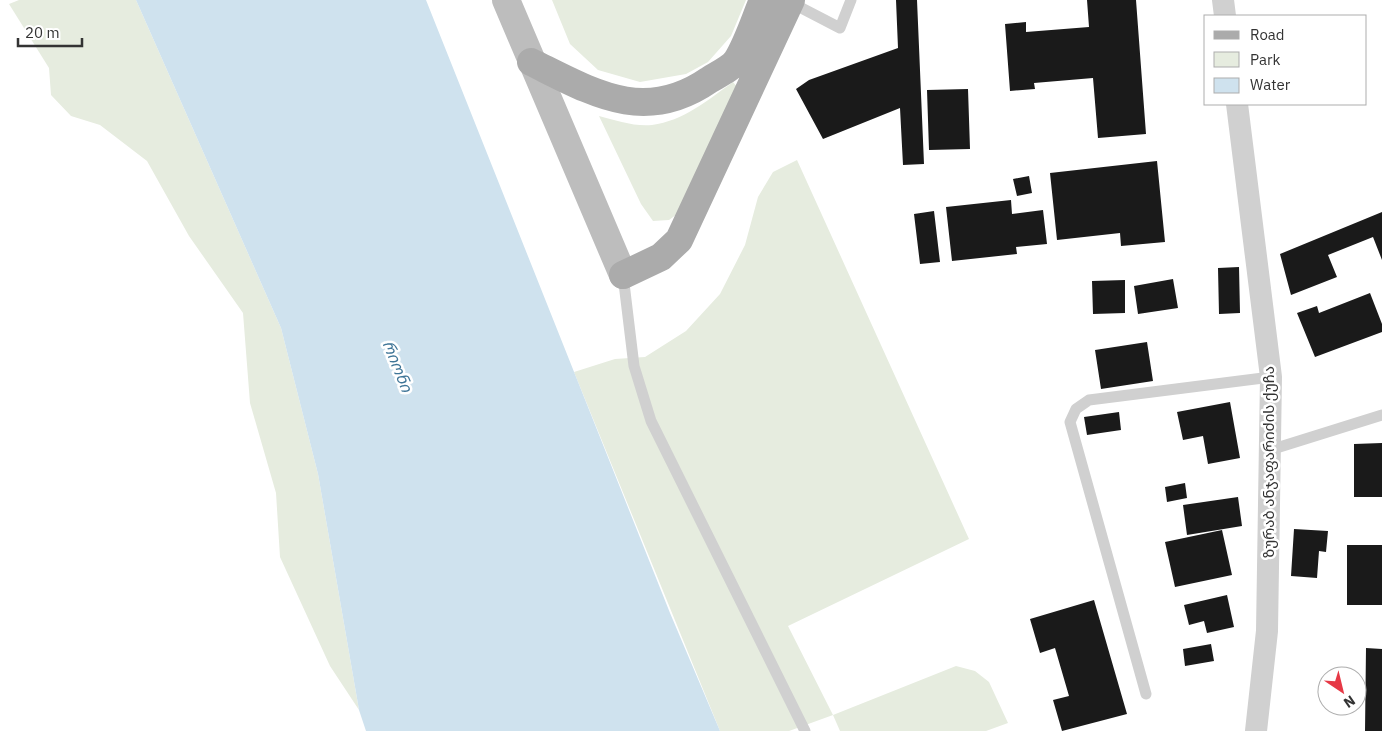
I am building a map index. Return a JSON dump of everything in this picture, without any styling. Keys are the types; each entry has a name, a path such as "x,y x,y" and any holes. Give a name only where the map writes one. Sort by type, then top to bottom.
{"main road":[{"path":"531,62 598,95 628,102 662,100 695,90 736,61 763,0"},
{"path":"623,275 660,257 679,240 791,1"}],"street":[{"path":"506,0 623,275"},
{"path":"1223,0 1225,15"},
{"name":"ზურაბ ანჯაფარიძის ქუჩა","path":"1236,105 1271,377 1267,631 1256,731"}],"lane":[{"path":"791,1 840,28 851,0"},
{"path":"623,275 634,366 652,421 805,731"},
{"path":"1146,694 1070,422 1076,409 1089,400 1271,377"},
{"path":"1270,450 1382,415"}],"green space":[{"path":"19,0 136,0 281,328 318,474 359,710 330,666 280,557 276,493 250,403 243,313 189,236 147,161 100,125 71,116 51,95 49,68 9,4"},
{"path":"552,0 746,0 731,36 708,62 686,74 640,82 598,70 570,44"},
{"path":"733,82 739,89 684,209 669,220 653,221 641,204 599,116 639,125 663,123 695,109"},
{"path":"797,160 969,539 788,626 833,715 789,731 720,731 574,372 615,359 645,357 686,331 720,294 745,245 758,197 773,172"},
{"path":"956,666 975,671 989,682 1008,723 986,731 840,731 833,715"}],"water":[{"name":"რიონი","path":"136,0 426,0 670,613 720,731 366,731 359,710 318,474 281,328"}],"building":[{"path":"896,0 917,0 924,164 903,165 900,108 823,139 796,89 809,80 898,48"},
{"path":"1087,0 1136,0 1146,134 1098,138 1093,78 1034,83 1035,89 1010,91 1005,24 1026,22 1026,32 1089,27"},
{"path":"968,89 970,149 929,150 927,90"},
{"path":"1157,161 1165,242 1121,246 1120,233 1057,240 1050,173"},
{"path":"1029,176 1032,193 1017,196 1013,179"},
{"path":"1011,200 1012,214 1043,210 1047,244 1016,247 1017,254 952,261 946,207"},
{"path":"934,211 940,262 920,264 914,214"},
{"path":"1382,212 1382,260 1373,237 1328,255 1337,277 1291,295 1280,254"},
{"path":"1239,267 1240,313 1219,314 1218,268"},
{"path":"1173,279 1178,308 1138,314 1134,286"},
{"path":"1125,280 1125,313 1093,314 1092,281"},
{"path":"1370,293 1382,324 1382,332 1315,357 1297,313 1317,306 1319,313"},
{"path":"1147,342 1153,381 1101,389 1095,350"},
{"path":"1230,402 1240,458 1208,464 1203,436 1183,440 1177,412"},
{"path":"1119,412 1121,430 1087,435 1084,417"},
{"path":"1382,443 1382,497 1354,497 1354,444"},
{"path":"1185,483 1187,498 1167,502 1165,487"},
{"path":"1238,497 1242,526 1187,535 1183,505"},
{"path":"1294,529 1328,531 1326,552 1319,551 1317,578 1291,576"},
{"path":"1222,530 1232,575 1175,587 1165,542"},
{"path":"1347,545 1382,545 1382,605 1347,605"},
{"path":"1227,595 1234,627 1207,633 1204,621 1189,625 1184,605"},
{"path":"1094,600 1127,714 1062,731 1053,700 1069,696 1055,648 1040,653 1030,619"},
{"path":"1211,644 1214,661 1185,666 1183,649"},
{"path":"1366,648 1382,649 1382,731 1365,731 1365,716 1367,716"}]}
